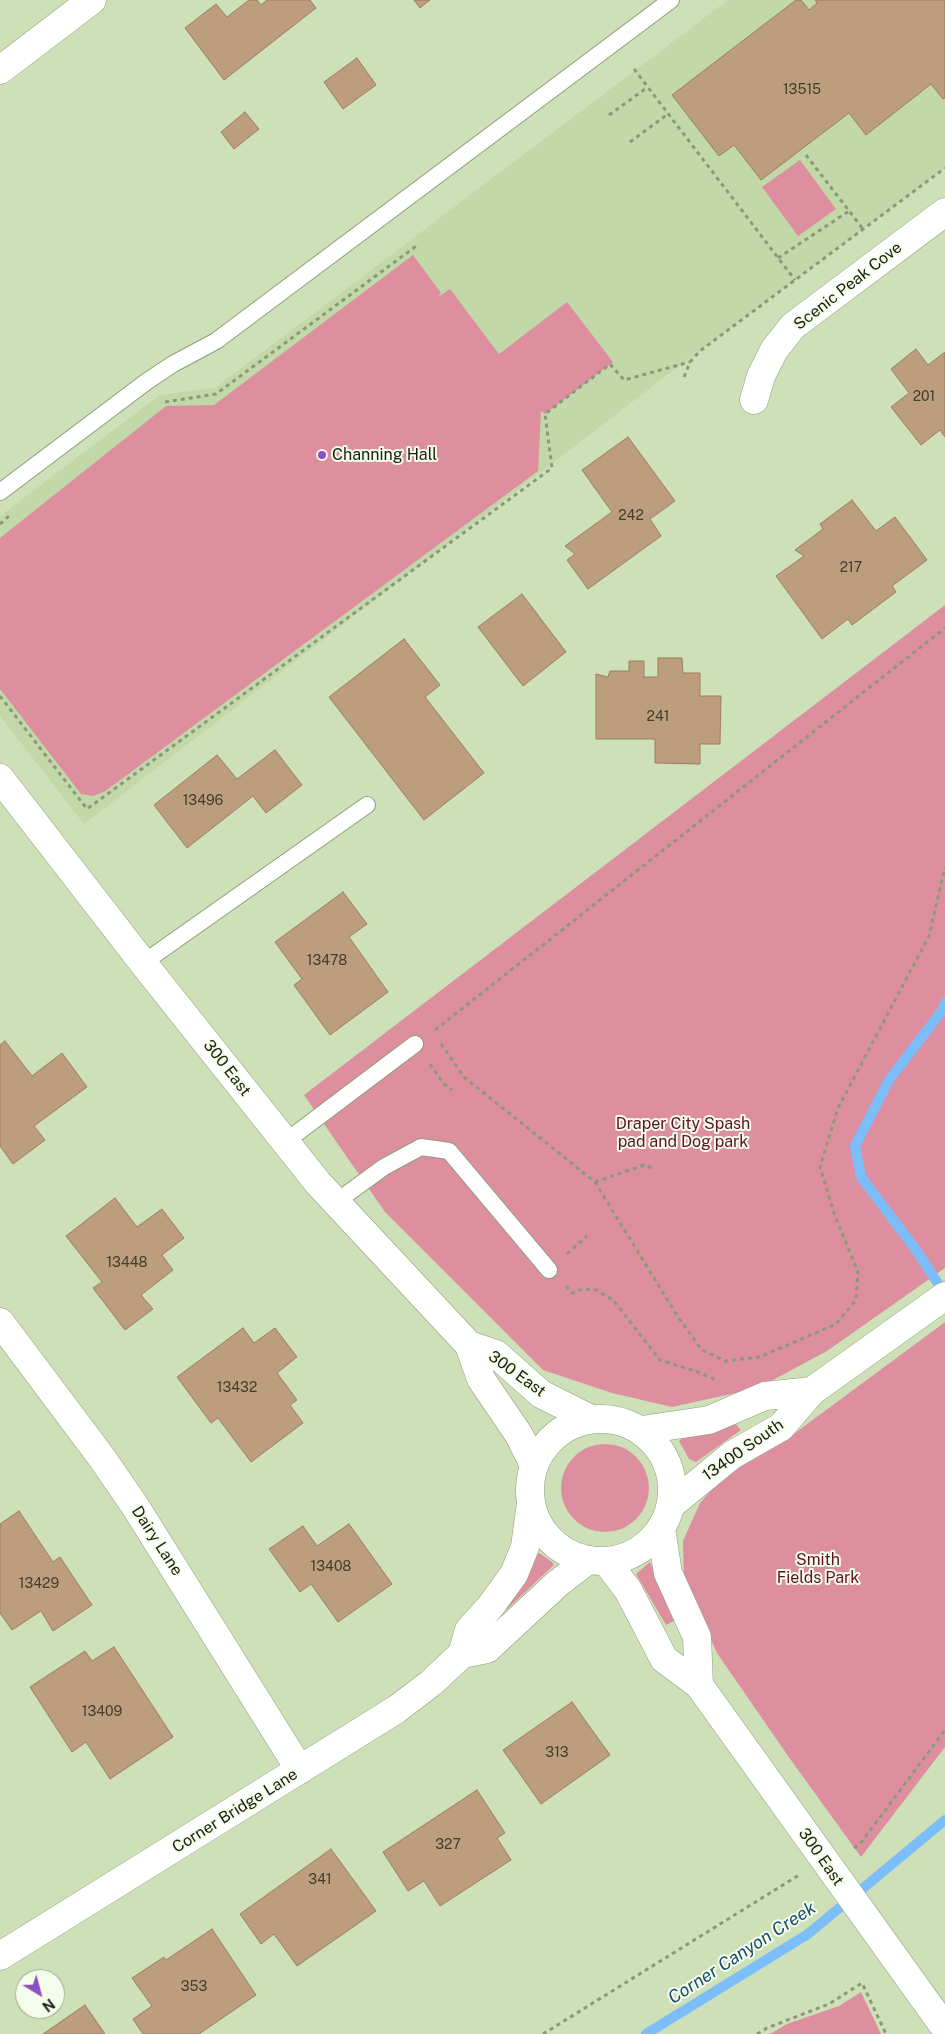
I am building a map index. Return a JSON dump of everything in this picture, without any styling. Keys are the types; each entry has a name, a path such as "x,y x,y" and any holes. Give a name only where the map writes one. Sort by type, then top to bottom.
{"street":[{"path":"0,70 92,0"},
{"name":"Scenic Peak Cove","path":"754,400 761,376 774,350 793,326 945,212"},
{"name":"300 East","path":"0,778 143,963 318,1183 469,1345 481,1378 519,1435 534,1465"},
{"name":"13400 South","path":"666,1517 732,1455 782,1426 812,1391 945,1296"},
{"name":"Dairy Lane","path":"0,1322 130,1498 300,1770"},
{"name":"300 East","path":"469,1345 496,1354 541,1394 591,1419"},
{"name":"13400 South","path":"642,1430 708,1420 765,1396 812,1391"},
{"path":"597,1561 557,1584 488,1649 462,1654 469,1630 490,1607 514,1574 525,1547 531,1503 530,1484 534,1465 543,1448 556,1434 573,1424 591,1419 609,1418 642,1430 657,1445 668,1463 673,1484 666,1517 668,1573 697,1636 699,1685"},
{"path":"531,1503 538,1523 550,1541 568,1553 597,1561 623,1558 638,1551 651,1541 666,1517"},
{"name":"300 East","path":"597,1561 628,1590 664,1659 699,1685 945,2028"},
{"name":"Corner Bridge Lane","path":"0,1956 397,1709 431,1683 462,1654"}],"lane":[{"path":"0,492 146,382 173,364 216,342 671,0"},
{"path":"143,963 367,805"},
{"path":"285,1142 415,1044"},
{"path":"336,1202 384,1167 421,1147 449,1151 549,1270"}],"path":[{"path":"634,69 794,280"},
{"path":"609,115 648,87"},
{"path":"630,142 668,114"},
{"path":"806,155 862,229"},
{"path":"684,377 690,362 700,351 945,168"},
{"path":"778,258 849,211"},
{"path":"161,402 216,394 419,244"},
{"path":"0,696 87,809 552,468 544,414 610,364 624,380 690,362"},
{"path":"0,524 15,512"},
{"path":"432,1032 945,628"},
{"path":"437,1040 464,1077 595,1182 678,1317 702,1350 725,1361 760,1357 836,1324 856,1300 858,1272 834,1216 820,1167 838,1108 929,936 945,868"},
{"path":"415,1044 444,1084 452,1090"},
{"path":"595,1182 644,1165 655,1169"},
{"path":"563,1283 572,1293 583,1289 597,1290 614,1300 660,1360 698,1372 720,1382"},
{"path":"856,1847 945,1730"},
{"path":"543,2034 792,1879"},
{"path":"758,2034 767,2028 829,2004 862,1984 886,2034"}],"shaded area":[{"name":"Channing Hall","path":"728,0 945,0 945,168 658,382 84,824 0,716 0,516 160,395 215,388"}],"green space":[{"path":"800,160 836,209 798,236 762,187"},
{"path":"413,255 441,293 438,297 450,289 499,354 567,302 613,362 545,414 541,411 538,471 104,792 93,796 81,794 0,689 0,538 166,406 214,405"},
{"name":"Draper City Spash pad and Dog park","path":"945,605 945,1268 827,1351 758,1388 672,1407 612,1393 543,1370 385,1212 304,1095"},
{"name":"Smith Fields Park","path":"945,1322 945,1747 861,1857 717,1653 684,1581 683,1541 700,1503 729,1470 787,1439"},
{"path":"735,1423 741,1430 696,1462 689,1459 679,1441 684,1437"},
{"path":"605,1444 622,1448 636,1457 645,1471 649,1488 645,1505 636,1519 622,1528 605,1532 588,1528 574,1519 565,1505 561,1488 565,1471 574,1457 588,1448"},
{"path":"539,1553 554,1565 506,1610 506,1602 535,1555"},
{"path":"650,1562 674,1621 666,1625 636,1574"},
{"path":"861,1992 881,2034 770,2034 787,2024 839,2006"}],"building":[{"path":"249,0 257,0 261,5 267,0 310,0 316,8 224,80 185,28 216,4 227,17"},
{"path":"414,0 430,0 420,8"},
{"path":"796,0 801,0 809,10 817,3 815,0 945,0 945,98 943,99 931,84 866,135 849,113 761,180 734,145 719,156 672,95"},
{"path":"357,58 376,85 343,109 324,82"},
{"path":"245,112 259,129 234,149 221,132"},
{"path":"916,349 928,365 945,352 945,437 940,430 921,445 891,407 909,393 891,369"},
{"path":"628,437 675,501 650,519 661,536 588,589 567,560 575,554 565,546 612,512 582,470"},
{"path":"852,500 876,531 895,517 927,560 892,586 896,592 852,625 848,619 822,639 776,576 804,556 795,550 823,529 820,524"},
{"path":"522,594 566,652 523,686 478,627"},
{"path":"404,639 440,685 425,697 484,773 424,820 329,697"},
{"path":"658,658 682,658 683,673 700,673 700,696 721,696 720,744 700,744 700,764 655,763 655,739 596,739 596,674 608,677 610,671 629,671 629,661 644,661 644,677 658,677"},
{"path":"275,750 302,785 266,813 253,796 187,848 154,805 217,755 237,779"},
{"path":"343,892 367,924 349,937 388,992 330,1035 294,985 302,979 275,942"},
{"path":"5,1041 32,1076 62,1053 87,1087 34,1126 45,1140 13,1164 0,1146 0,1045"},
{"path":"115,1198 137,1227 162,1209 184,1238 162,1255 173,1270 141,1295 153,1309 125,1330 93,1288 102,1282 66,1236"},
{"path":"243,1328 254,1343 275,1328 297,1357 277,1373 297,1400 290,1405 303,1423 251,1462 218,1418 211,1423 177,1377"},
{"path":"19,1511 53,1562 60,1557 92,1605 53,1631 41,1611 12,1630 0,1613 0,1524"},
{"path":"349,1524 392,1584 338,1622 311,1584 300,1592 269,1549 303,1526 317,1546"},
{"path":"114,1647 173,1737 110,1779 86,1742 72,1752 30,1687 85,1651 92,1661"},
{"path":"572,1702 610,1755 541,1804 503,1750"},
{"path":"477,1790 505,1833 497,1838 511,1860 440,1906 424,1881 408,1891 383,1852"},
{"path":"331,1849 376,1911 297,1966 274,1934 261,1944 240,1914"},
{"path":"212,1929 256,1995 199,2034 143,2034 133,2019 152,2006 132,1978 164,1957 166,1960"},
{"path":"85,2005 105,2034 43,2034"}],"waterway":[{"name":"Corner Canyon Creek","path":"945,1003 941,1012 889,1080 855,1146 861,1177 916,1250 945,1294"},
{"name":"Corner Canyon Creek","path":"646,2034 808,1934 945,1820"}],"place":[{"name":"Channing Hall","path":"322,455"}]}
